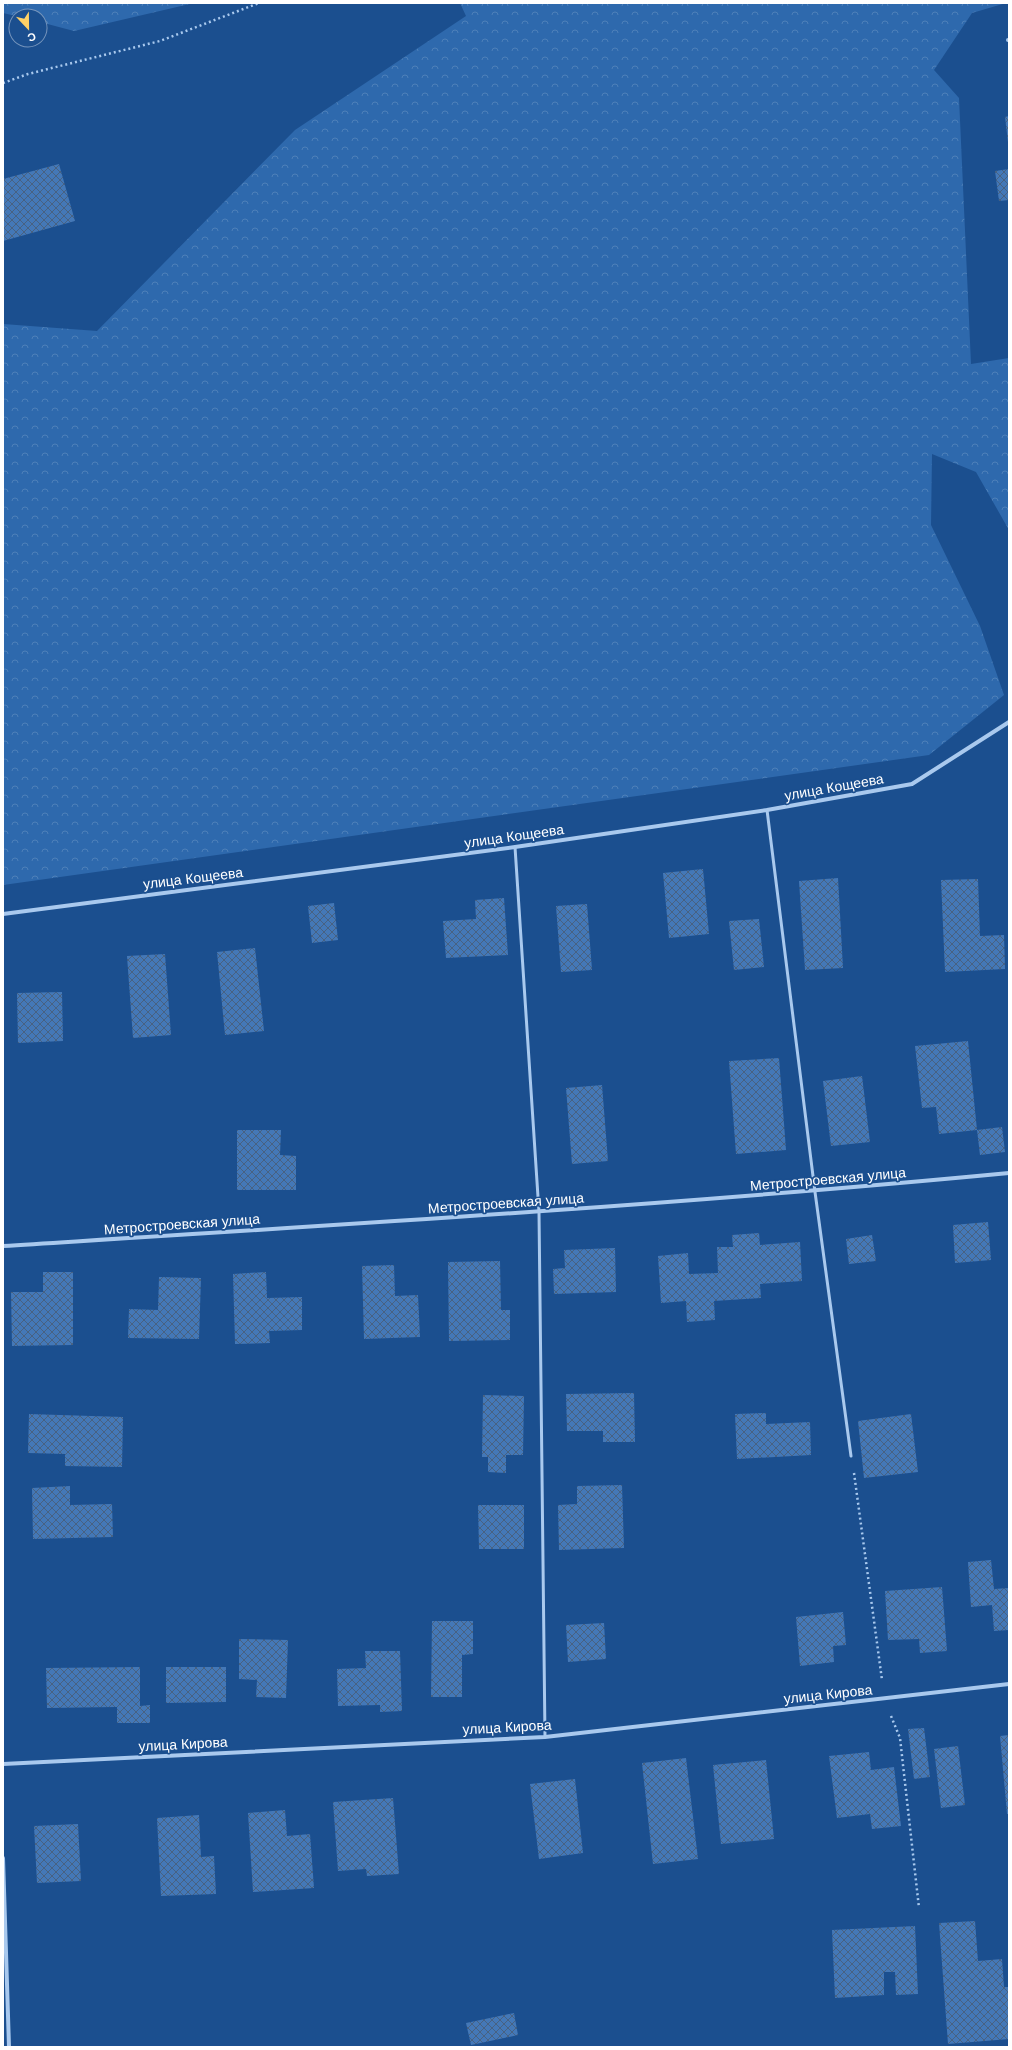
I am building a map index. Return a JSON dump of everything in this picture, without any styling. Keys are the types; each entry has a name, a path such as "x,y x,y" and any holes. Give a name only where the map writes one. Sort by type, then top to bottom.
{"street":[{"name":"улица Кощеева","path":"3,914 515,847 767,810 912,784 1009,722"},
{"name":"Метростроевская улица","path":"3,1246 539,1212 815,1192 1009,1173"},
{"name":"улица Кирова","path":"3,1764 545,1737 1009,1684"},
{"path":"3,1858 9,2047"}],"lane":[{"path":"767,810 815,1192 851,1456"},
{"path":"515,847 539,1212 545,1737"}],"path":[{"path":"3,83 28,74 160,41 259,3"},
{"path":"851,1456 884,1699 900,1738 919,1908"}],"green space":[{"path":"3,3 194,3 74,31 48,24 48,8 8,8 8,14 3,13"},
{"path":"460,3 1006,3 972,13 934,70 959,98 971,364 1009,358 1009,530 976,472 932,454 931,525 980,626 1004,695 929,755 3,885 3,324 97,331 295,130 466,16"}],"building":[{"path":"1009,116 1009,142 1008,142 1005,117"},
{"path":"59,164 75,221 3,241 3,179"},
{"path":"1009,169 1009,200 999,201 995,171"},
{"path":"703,869 709,934 669,938 663,873"},
{"path":"838,878 843,968 805,970 799,881"},
{"path":"978,879 980,936 1004,935 1005,969 945,972 941,880"},
{"path":"504,898 508,955 446,958 443,921 476,919 475,900"},
{"path":"334,903 338,940 312,943 308,906"},
{"path":"587,904 592,970 561,972 556,906"},
{"path":"759,919 764,967 734,970 729,921"},
{"path":"255,948 264,1031 225,1035 217,952"},
{"path":"165,954 171,1035 133,1038 127,956"},
{"path":"62,992 63,1041 18,1043 17,993"},
{"path":"968,1041 977,1130 939,1134 936,1107 922,1108 915,1046"},
{"path":"779,1058 786,1150 736,1154 729,1061"},
{"path":"862,1076 870,1142 831,1146 823,1081"},
{"path":"602,1085 608,1161 572,1164 566,1088"},
{"path":"1002,1127 1005,1152 980,1155 977,1130"},
{"path":"237,1130 281,1130 280,1155 296,1156 296,1190 237,1190"},
{"path":"988,1222 991,1260 955,1263 953,1225"},
{"path":"759,1233 760,1245 800,1242 802,1281 760,1284 761,1298 714,1301 715,1320 687,1322 686,1301 661,1303 658,1256 688,1253 689,1274 718,1273 717,1247 733,1247 732,1235"},
{"path":"872,1235 876,1261 849,1264 846,1239"},
{"path":"615,1248 616,1292 554,1294 553,1269 565,1268 564,1250"},
{"path":"500,1261 501,1310 510,1310 510,1340 449,1341 448,1262"},
{"path":"394,1265 395,1296 418,1295 420,1337 364,1339 362,1266"},
{"path":"43,1272 73,1272 73,1345 12,1346 11,1292 43,1292"},
{"path":"266,1272 267,1298 302,1297 302,1330 269,1331 270,1343 235,1344 233,1274"},
{"path":"159,1277 201,1278 199,1339 128,1338 129,1309 158,1310"},
{"path":"634,1393 635,1442 603,1442 603,1431 567,1431 566,1394"},
{"path":"483,1395 524,1396 523,1455 506,1455 506,1473 488,1472 488,1457 482,1457"},
{"path":"766,1413 766,1424 810,1422 811,1455 737,1459 735,1414"},
{"path":"29,1414 123,1417 122,1467 65,1466 65,1454 28,1453"},
{"path":"911,1414 918,1472 864,1478 858,1421"},
{"path":"622,1485 624,1548 559,1550 558,1505 577,1504 577,1486"},
{"path":"70,1486 70,1505 112,1504 113,1537 33,1539 32,1488"},
{"path":"478,1505 524,1505 524,1549 479,1549"},
{"path":"991,1560 994,1589 1009,1588 1009,1630 994,1631 992,1605 971,1607 968,1562"},
{"path":"942,1587 947,1651 920,1653 919,1639 888,1640 885,1591"},
{"path":"843,1612 846,1645 833,1646 834,1662 800,1666 796,1617"},
{"path":"432,1621 473,1621 473,1654 462,1655 462,1697 431,1697"},
{"path":"604,1623 606,1659 568,1662 566,1625"},
{"path":"239,1639 288,1640 286,1698 256,1697 257,1680 239,1679"},
{"path":"365,1651 400,1651 402,1711 380,1712 380,1705 338,1706 337,1669 366,1668"},
{"path":"140,1667 140,1706 150,1705 150,1723 117,1723 117,1707 47,1708 46,1668"},
{"path":"166,1667 226,1667 226,1702 166,1703"},
{"path":"924,1728 930,1777 914,1779 908,1729"},
{"path":"1009,1735 1009,1814 1007,1814 1000,1736"},
{"path":"958,1746 965,1805 941,1808 934,1749"},
{"path":"869,1752 871,1770 894,1767 901,1826 872,1829 870,1814 837,1818 829,1756"},
{"path":"686,1758 698,1859 653,1864 642,1763"},
{"path":"766,1760 774,1839 721,1844 713,1765"},
{"path":"575,1779 583,1853 539,1859 530,1784"},
{"path":"393,1798 399,1874 367,1876 366,1869 338,1871 333,1802"},
{"path":"285,1810 287,1836 310,1834 314,1888 253,1892 248,1813"},
{"path":"199,1815 201,1857 214,1856 216,1894 161,1896 157,1818"},
{"path":"78,1824 81,1881 37,1883 34,1826"},
{"path":"975,1921 978,1961 1002,1959 1004,1987 1009,1987 1009,2039 948,2044 939,1923"},
{"path":"915,1926 918,1994 896,1995 895,1972 884,1972 884,1995 835,1998 832,1930"},
{"path":"514,2013 518,2035 471,2045 466,2023"}]}
